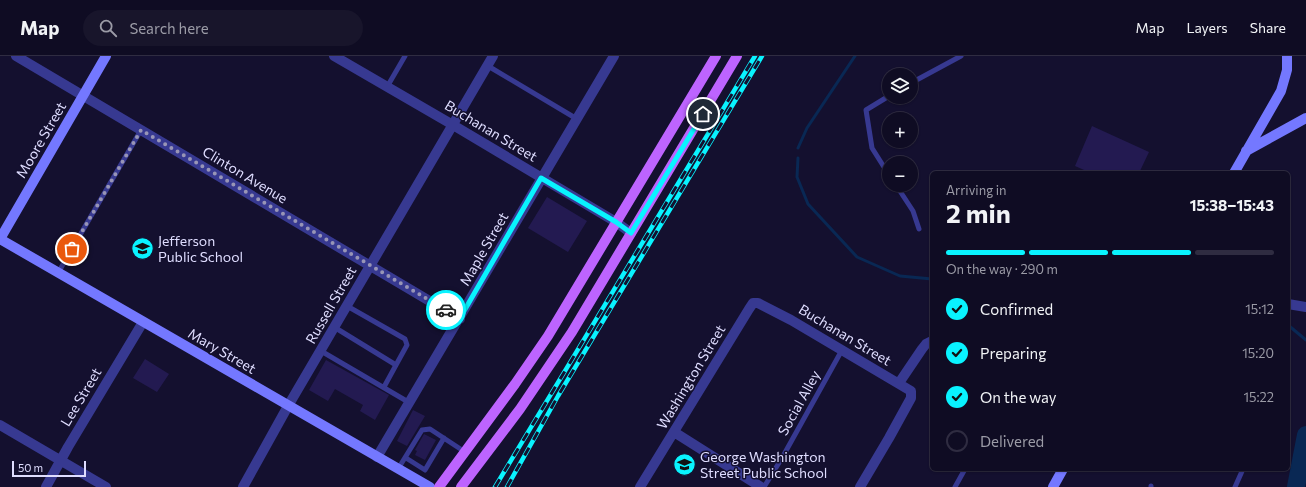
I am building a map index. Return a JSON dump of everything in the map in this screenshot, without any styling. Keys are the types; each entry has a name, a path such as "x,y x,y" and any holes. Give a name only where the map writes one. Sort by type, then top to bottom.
{"main road":[{"name":"Moore Street","path":"0,239 106,56"},
{"path":"439,487 515,384 548,336 716,56"},
{"path":"461,487 520,408 572,332 737,56"},
{"path":"1235,171 1281,91 1287,70 1287,56"},
{"path":"1246,151 1306,118"},
{"name":"Mary Street","path":"0,239 430,487"},
{"path":"1053,487 1062,471"}],"street":[{"name":"Clinton Avenue","path":"16,56 460,318"},
{"name":"Buchanan Street","path":"334,56 616,222 631,233"},
{"name":"Russell Street","path":"243,487 288,406 493,56"},
{"name":"Maple Street","path":"378,457 614,56"},
{"name":"Washington Street","path":"640,487 753,303 762,304 776,312"},
{"path":"1290,304 1306,307"},
{"name":"Buchanan Street","path":"776,312 911,391 911,398 860,487"},
{"name":"Lee Street","path":"46,487 68,447 143,322"},
{"path":"899,384 922,349 930,342"},
{"path":"0,425 106,487"},
{"path":"674,432 761,487"}],"lane":[{"path":"387,87 405,56"},
{"path":"918,79 961,56"},
{"path":"488,66 577,119"},
{"path":"882,100 866,110 872,148 882,164"},
{"path":"58,273 141,130"},
{"path":"901,192 913,211 919,229"},
{"path":"347,306 405,339 407,345 384,387"},
{"path":"334,327 396,365"},
{"name":"Social Alley","path":"764,487 782,458 842,350"},
{"path":"321,351 410,403"},
{"path":"398,469 422,430 430,429 465,452"},
{"path":"406,458 424,470 444,438"},
{"path":"955,487 964,471"},
{"path":"1235,487 1242,471"}],"building":[{"path":"1092,126 1149,152 1140,171 1086,171 1075,166"},
{"path":"547,197 587,221 568,252 528,228"},
{"path":"145,359 169,374 157,392 133,378"},
{"path":"326,360 389,395 375,420 360,411 363,405 335,389 328,401 309,390"},
{"path":"413,410 425,416 407,446 397,441"},
{"path":"424,434 436,440 425,460 415,455 417,451 415,450"}],"waterway":[{"path":"798,148 807,128 855,56"},
{"path":"798,158 797,177 808,204 857,257 900,276 930,279"},
{"path":"1290,327 1306,340"},
{"path":"1296,487 1306,435"}],"railway":[{"path":"495,487 755,56"},
{"path":"507,487 558,396 762,56"}],"way so far":[{"path":"72,249 141,130 354,255 386,276 446,310"}],"place":[{"name":"Jefferson Public School","path":"143,249"},
{"name":"George Washington Street Public School","path":"685,465"}],"route":[{"path":"446,310 460,318 541,178 616,222 631,233 703,114"}]}
